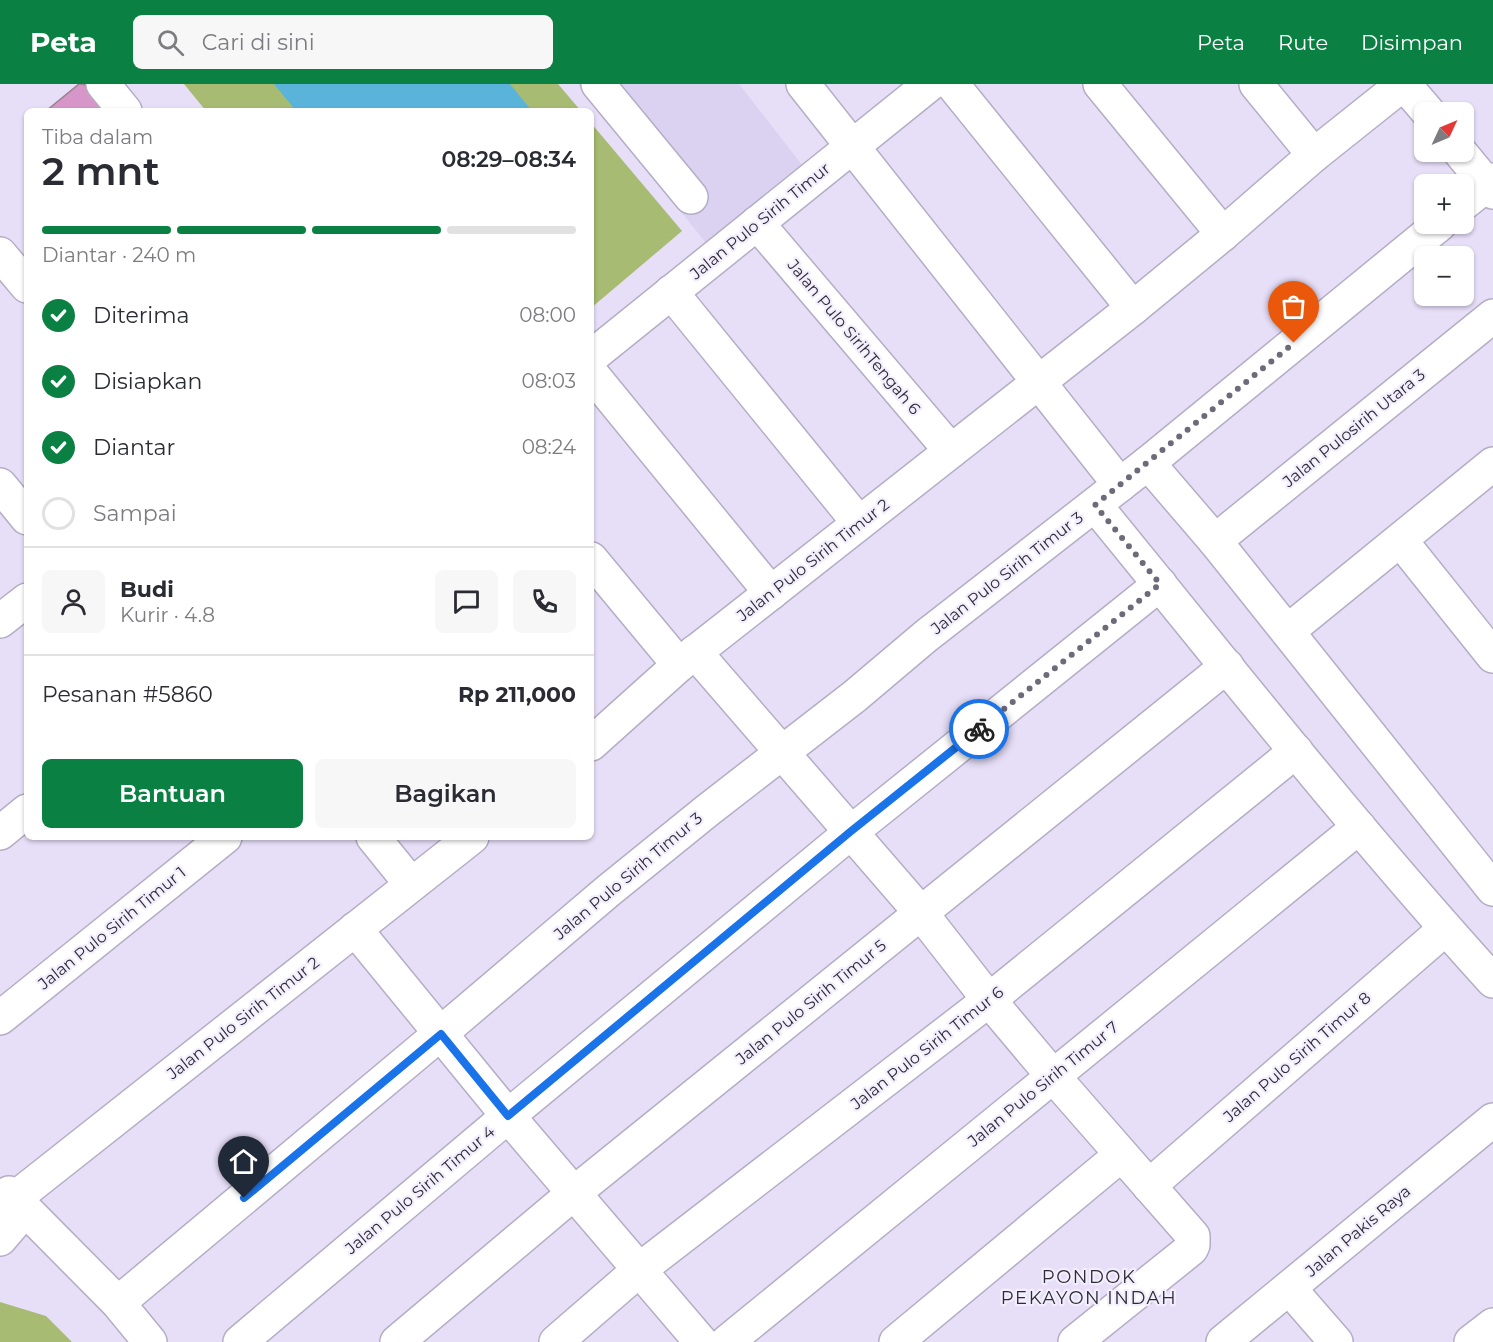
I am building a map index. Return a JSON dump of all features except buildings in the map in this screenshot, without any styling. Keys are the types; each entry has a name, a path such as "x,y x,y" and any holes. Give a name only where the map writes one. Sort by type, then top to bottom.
{"street":[{"path":"103,84 123,108"},
{"path":"598,84 691,196"},
{"path":"803,84 1040,381 1160,584 1445,929 1493,981"},
{"name":"Jalan Pulo Sirih Timur","path":"594,355 930,84"},
{"path":"952,84 1133,308"},
{"path":"1100,84 1223,234"},
{"path":"1256,84 1314,155"},
{"path":"1404,84 1419,102"},
{"name":"Jalan Pulo Sirih Timur 2","path":"594,741 687,658 1133,308 1314,155 1404,84"},
{"path":"1466,162 1484,190"},
{"name":"Jalan Pulo SirihTengah 6","path":"757,223 951,451"},
{"name":"Jalan Pulo Sirih Timur 3","path":"118,1303 441,1034 608,891 1148,463 1428,234"},
{"path":"0,254 24,282"},
{"path":"672,292 859,523"},
{"name":"Jalan Pulosirih Utara 3","path":"1215,541 1493,315"},
{"path":"594,377 771,593"},
{"path":"1148,463 1288,631 1493,889"},
{"path":"1288,631 1401,541 1489,476"},
{"path":"0,484 24,514"},
{"path":"1401,541 1493,656"},
{"path":"594,562 782,752 921,913 989,1000 1053,1076 1190,1232 1193,1245 1191,1249 1075,1342"},
{"name":"Jalan Pulo Sirih Timur 4","path":"240,1342 850,832 1160,584"},
{"path":"0,621 24,602"},
{"name":"Jalan Pulo Sirih Timur 5","path":"398,1342 574,1193 1227,666"},
{"name":"Jalan Pulo Sirih Timur 6","path":"556,1342 639,1270 989,1000 1296,751"},
{"path":"0,833 24,814"},
{"name":"Jalan Pulo Sirih Timur 7","path":"727,1342 1359,826"},
{"name":"Jalan Pulo Sirih Timur 1","path":"0,1018 221,840"},
{"path":"375,840 411,884"},
{"name":"Jalan Pulo Sirih Timur 2","path":"7,1191 355,929 468,840"},
{"path":"355,929 508,1116 701,1342"},
{"name":"Jalan Pulo Sirih Timur 8","path":"1149,1186 1445,929"},
{"name":"Jalan Pakis Raya","path":"1223,1342 1493,1120"},
{"path":"896,1342 1121,1155"},
{"path":"0,1239 17,1219 7,1191"},
{"path":"7,1191 118,1303 150,1342"},
{"path":"1289,1288 1336,1342"},
{"path":"1471,1342 1493,1325"}],"shaded area":[{"path":"578,84 739,84 806,170 710,248"}],"green space":[{"path":"184,84 558,84 578,108 204,108"},
{"path":"594,127 682,231 594,305"},
{"path":"0,1302 46,1316 72,1342 0,1342"}],"water":[{"path":"274,84 510,84 530,108 294,108"}],"way so far":[{"path":"979,729 1160,584 1095,505 1294,343"}],"district":[{"name":"PONDOK PEKAYON INDAH","path":"1089,1287"}],"route":[{"path":"244,1198 441,1034 508,1116 850,832 979,729"}]}
